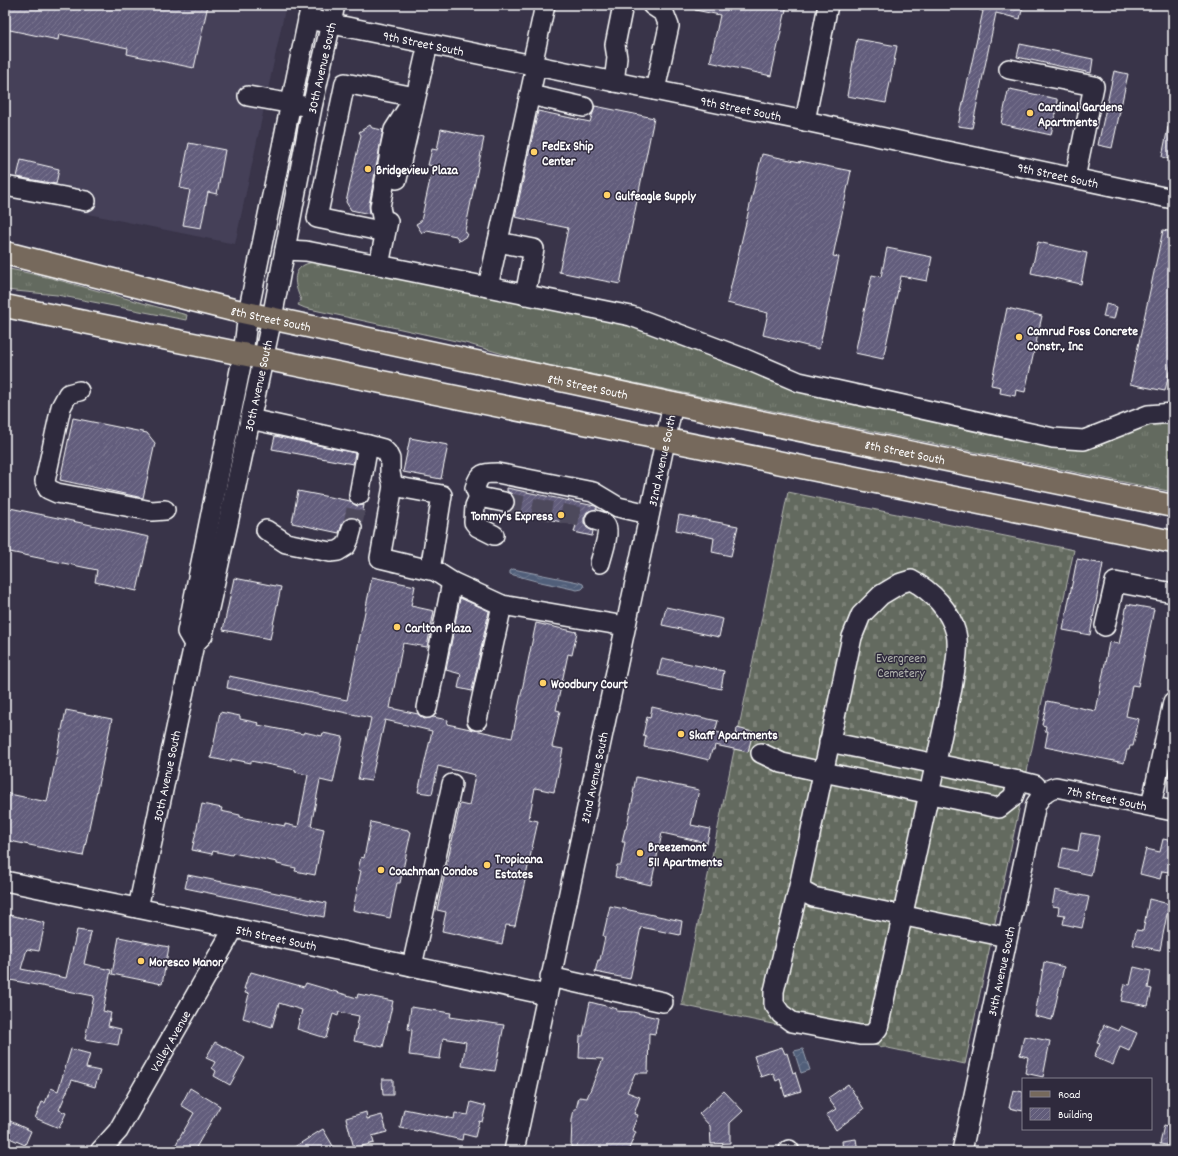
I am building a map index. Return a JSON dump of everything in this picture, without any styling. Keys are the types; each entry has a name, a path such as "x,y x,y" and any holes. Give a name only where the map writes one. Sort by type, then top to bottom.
{"main road":[{"name":"8th Street South","path":"5,253 248,313 673,404 1173,506"},
{"path":"5,306 1173,542"}],"street":[{"name":"30th Avenue South","path":"194,644 187,632 210,519 253,357 272,318 312,107 335,5"},
{"path":"488,287 530,95 545,5"},
{"path":"614,82 617,58 615,45 623,5"},
{"path":"652,5 664,13 669,26 655,90"},
{"path":"805,121 828,5"},
{"name":"30th Avenue South","path":"138,908 194,644 203,635 250,419 253,357 248,313 310,12"},
{"name":"9th Street South","path":"310,12 330,23 1173,198"},
{"path":"379,265 385,232 428,44"},
{"path":"1009,69 1094,86 1075,178"},
{"path":"385,232 317,218 338,113 345,83 416,97"},
{"path":"530,95 584,106"},
{"path":"248,96 338,113"},
{"path":"5,186 86,201"},
{"path":"498,242 534,249 525,295"},
{"path":"285,250 306,251 631,316 743,358 799,382 1053,438 1084,440 1148,416 1173,413"},
{"path":"79,391 68,394 61,407 46,481 48,489 57,493 152,511 165,510"},
{"name":"32nd Avenue South","path":"514,1151 673,404"},
{"path":"250,419 368,445 383,449 387,453 390,459 390,473 393,486 380,558 435,571 452,582 502,605 625,626"},
{"path":"359,495 368,445"},
{"path":"494,535 478,527 474,522 475,506 479,497 476,488 480,476 484,473 497,473 593,492 618,507 650,514"},
{"path":"393,486 442,495 430,570"},
{"path":"479,497 504,502"},
{"path":"210,519 228,523"},
{"path":"595,520 603,522 606,526 607,533 600,563"},
{"path":"266,530 286,543 330,552 338,551 346,546 352,528"},
{"path":"911,580 924,588 945,609 956,633 957,657 952,688 878,1028 872,1035 860,1035 792,1022 781,1014 774,1004 774,991 800,882 830,742 852,637 861,615 880,594 901,583 911,580"},
{"path":"427,708 452,582"},
{"path":"1106,626 1115,582 1173,593"},
{"path":"478,720 502,605"},
{"path":"1151,806 1173,702"},
{"path":"830,742 1036,785 1042,794"},
{"path":"761,753 782,763 999,808 1013,797 1019,781"},
{"path":"412,966 452,784"},
{"name":"7th Street South","path":"1042,794 1049,789 1056,787 1173,811"},
{"name":"34th Avenue South","path":"962,1151 1033,815 1036,804 1042,794"},
{"name":"5th Street South","path":"5,881 412,966 663,1002"},
{"path":"800,882 802,891 813,897 1008,936"},
{"name":"Valley Avenue","path":"100,1151 118,1131 234,928"}],"shaded area":[{"path":"5,5 286,5 235,244 5,197"}],"green space":[{"path":"316,261 623,322 994,434 1043,446 1065,448 1160,423 1173,421 1173,492 528,361 465,343 305,308 298,305 301,300 297,291 295,281 296,276 297,272 304,265"},
{"path":"5,268 51,278 187,315 186,320 57,295 5,290"},
{"name":"Evergreen Cemetery","path":"788,492 1074,550 965,1064 681,1005"}],"water":[{"path":"513,569 578,582 583,584 584,587 577,590 536,581 510,574 510,571"},
{"path":"803,1049 810,1070 801,1073 794,1051"}],"building":[{"path":"5,5 208,5 194,68 127,54 128,48 59,34 58,40 5,29"},
{"path":"695,5 787,5 771,76 710,62 720,15 695,10"},
{"path":"980,5 1023,5 1020,19 996,13 972,128 958,126 983,11 979,10"},
{"path":"857,39 897,46 886,103 847,96"},
{"path":"1020,44 1093,59 1091,73 1017,57"},
{"path":"1114,71 1128,74 1112,148 1098,145"},
{"name":"Cardinal Gardens Apartments","path":"1010,89 1057,99 1058,101 1051,135 1001,124 1008,91"},
{"name":"Gulfeagle Supply","path":"595,106 654,118 620,284 559,272 568,228 515,217 538,111 590,122"},
{"name":"Bridgeview Plaza","path":"370,125 372,128 383,130 369,205 370,214 351,210 346,202 361,135 359,132"},
{"path":"1168,127 1173,127 1173,160 1162,157"},
{"name":"Bridgeview Plaza","path":"441,129 484,138 465,231 468,235 459,241 456,236 427,230 422,233 416,224 421,221 433,166 428,165 432,149 437,150"},
{"path":"189,143 225,150 217,194 208,192 201,228 183,225 190,190 180,188"},
{"path":"762,154 851,171 833,256 839,257 819,349 763,335 768,313 727,303"},
{"path":"21,160 59,169 56,184 17,177"},
{"path":"1163,230 1173,232 1173,355 1165,391 1130,384"},
{"path":"1038,242 1087,253 1081,284 1031,273"},
{"path":"887,248 932,257 927,281 901,276 883,359 855,353 872,275 881,277"},
{"path":"1106,304 1117,307 1114,319 1103,317"},
{"name":"Camrud Foss Concrete Constr., Inc","path":"1007,308 1042,316 1025,392 1016,390 1015,396 1000,393 1001,387 991,385"},
{"path":"73,418 147,433 155,443 143,498 60,480"},
{"path":"275,436 355,453 353,464 272,449"},
{"path":"410,438 448,445 441,479 403,472"},
{"name":"Tommy's Express","path":"507,488 597,507 597,509 587,512 584,518 584,523 587,528 593,531 592,536 574,532 576,525 509,511 515,505 512,494 507,491"},
{"path":"298,491 350,501 357,506 364,505 361,522 355,518 344,520 339,533 292,523"},
{"path":"5,507 149,537 137,591 95,582 97,570 5,551"},
{"path":"679,515 738,526 731,556 712,552 714,538 676,530"},
{"path":"1077,559 1103,564 1090,635 1063,630"},
{"path":"372,577 415,586 411,606 434,611 427,647 403,643 390,708 418,714 424,719 433,717 448,720 447,724 512,738 536,623 577,632 572,655 568,654 556,710 560,711 552,747 563,749 554,792 535,788 529,819 538,821 515,926 506,925 502,944 442,931 446,912 437,910 460,804 469,806 475,775 438,766 432,794 418,792 432,731 385,720 371,781 358,779 371,718 227,688 229,676 347,700"},
{"path":"234,578 281,587 270,639 223,630"},
{"path":"460,598 489,611 472,691 458,688 461,674 446,670"},
{"path":"1127,604 1154,609 1138,686 1132,685 1126,716 1139,719 1133,746 1130,746 1129,750 1127,750 1124,763 1045,747 1048,731 1045,731 1046,726 1042,725 1047,701 1096,711 1109,642 1119,644"},
{"path":"666,607 723,619 719,637 662,625"},
{"path":"662,658 724,671 721,689 658,675"},
{"name":"Skaff Apartments","path":"652,707 718,721 715,732 736,736 737,728 753,732 748,752 715,745 709,760 667,750 644,747 646,736 643,735 647,717 650,718"},
{"path":"66,710 112,719 83,856 5,840 5,793 47,802"},
{"path":"220,712 240,716 240,719 259,723 258,725 303,734 304,732 322,736 323,733 343,737 333,783 320,780 311,826 324,829 315,875 295,871 296,868 277,864 277,862 233,853 232,855 213,851 212,854 192,850 202,804 222,808 221,811 240,815 240,817 285,826 285,824 298,827 308,775 295,772 296,770 251,761 251,763 231,759 231,762 211,758"},
{"path":"636,777 699,790 691,825 710,829 707,843 662,833 651,885 615,877 617,865 621,865 625,842 622,842 634,794"},
{"name":"Coachman Condos","path":"371,822 408,830 411,832 400,883 397,883 390,918 353,910 361,871 358,870 361,857 364,858"},
{"path":"1081,833 1099,836 1091,875 1059,868 1063,848 1078,851"},
{"path":"1163,839 1173,841 1173,868 1170,867 1169,872 1162,871 1160,879 1140,874 1146,849 1160,852"},
{"path":"188,875 326,903 324,917 185,888"},
{"path":"1055,890 1089,897 1082,928 1063,924 1065,915 1058,914 1059,907 1052,906"},
{"path":"1149,899 1169,904 1160,950 1133,945 1136,930 1143,931"},
{"path":"610,906 682,921 680,935 641,927 630,979 595,972 598,960 600,960 605,937 603,936"},
{"path":"5,914 45,923 39,951 27,949 21,969 66,978 77,930 91,932 84,964 111,970 103,1011 111,1013 108,1026 121,1029 118,1045 85,1039 94,996 5,979"},
{"name":"Moresco Manor","path":"119,937 169,947 162,984 112,974"},
{"path":"1044,962 1064,967 1052,1020 1035,1016"},
{"path":"1134,967 1151,971 1148,988 1152,989 1148,1006 1121,1001 1125,984 1130,985"},
{"path":"251,972 304,987 306,983 357,998 358,994 393,1001 383,1047 354,1041 359,1016 339,1012 338,1016 333,1014 326,1038 297,1029 302,1010 279,1003 272,1027 243,1018 249,994 245,993 246,989 244,989 248,976 249,977"},
{"path":"590,1002 617,1009 616,1011 633,1012 658,1018 655,1034 649,1033 648,1073 635,1073 627,1092 640,1097 634,1114 638,1115 632,1130 636,1132 628,1151 600,1151 592,1148 571,1147 574,1109 576,1109 579,1097 587,1098 603,1059 579,1058 580,1036 583,1036"},
{"path":"411,1007 451,1013 450,1017 504,1025 495,1071 462,1066 466,1042 443,1038 440,1059 409,1055 412,1030 408,1029"},
{"path":"1104,1025 1119,1031 1121,1026 1137,1033 1129,1051 1120,1047 1113,1065 1094,1057 1100,1043 1097,1042"},
{"path":"1024,1036 1050,1041 1043,1077 1025,1073 1028,1057 1020,1055"},
{"path":"215,1042 245,1058 230,1085 214,1076 216,1071 212,1068 215,1062 206,1058"},
{"path":"782,1047 785,1054 787,1053 793,1073 795,1072 801,1091 785,1096 780,1079 776,1081 773,1073 761,1077 754,1056"},
{"path":"71,1049 90,1054 86,1068 100,1071 95,1087 72,1080 59,1110 66,1113 59,1128 35,1118 42,1102 45,1103 51,1088 58,1091"},
{"path":"382,1079 393,1079 393,1095 383,1095"},
{"path":"848,1084 864,1109 836,1130 826,1115 836,1109 828,1098"},
{"path":"190,1088 220,1106 194,1151 172,1151 194,1113 181,1105"},
{"path":"1013,1090 1022,1092 1022,1111 1009,1108"},
{"path":"724,1091 743,1111 730,1123 730,1143 711,1144 710,1126 699,1114"},
{"path":"471,1102 486,1106 482,1122 479,1121 475,1137 463,1134 462,1140 418,1130 400,1128 404,1109 454,1119 455,1113 468,1115"},
{"path":"366,1112 367,1119 382,1115 387,1132 372,1136 374,1143 354,1148 346,1118"},
{"path":"8,1120 31,1131 25,1145 5,1136 5,1126"},
{"path":"1164,1125 1173,1127 1173,1146 1160,1144"},
{"path":"323,1129 336,1151 288,1151"},
{"path":"856,1139 858,1151 843,1151 842,1141"}],"tunnel":[{"path":"352,528 359,495"},
{"path":"504,502 595,520"}],"place":[{"name":"Cardinal Gardens Apartments","path":"1030,113"},
{"name":"FedEx Ship Center","path":"534,152"},
{"name":"Bridgeview Plaza","path":"368,169"},
{"name":"Gulfeagle Supply","path":"607,195"},
{"name":"Camrud Foss Concrete Constr., Inc","path":"1019,337"},
{"name":"Tommy's Express","path":"561,515"},
{"name":"Carlton Plaza","path":"397,627"},
{"name":"Woodbury Court","path":"543,683"},
{"name":"Skaff Apartments","path":"681,734"},
{"name":"Breezemont 511 Apartments","path":"640,853"},
{"name":"Tropicana Estates","path":"487,865"},
{"name":"Coachman Condos","path":"381,870"},
{"name":"Moresco Manor","path":"141,961"}]}
